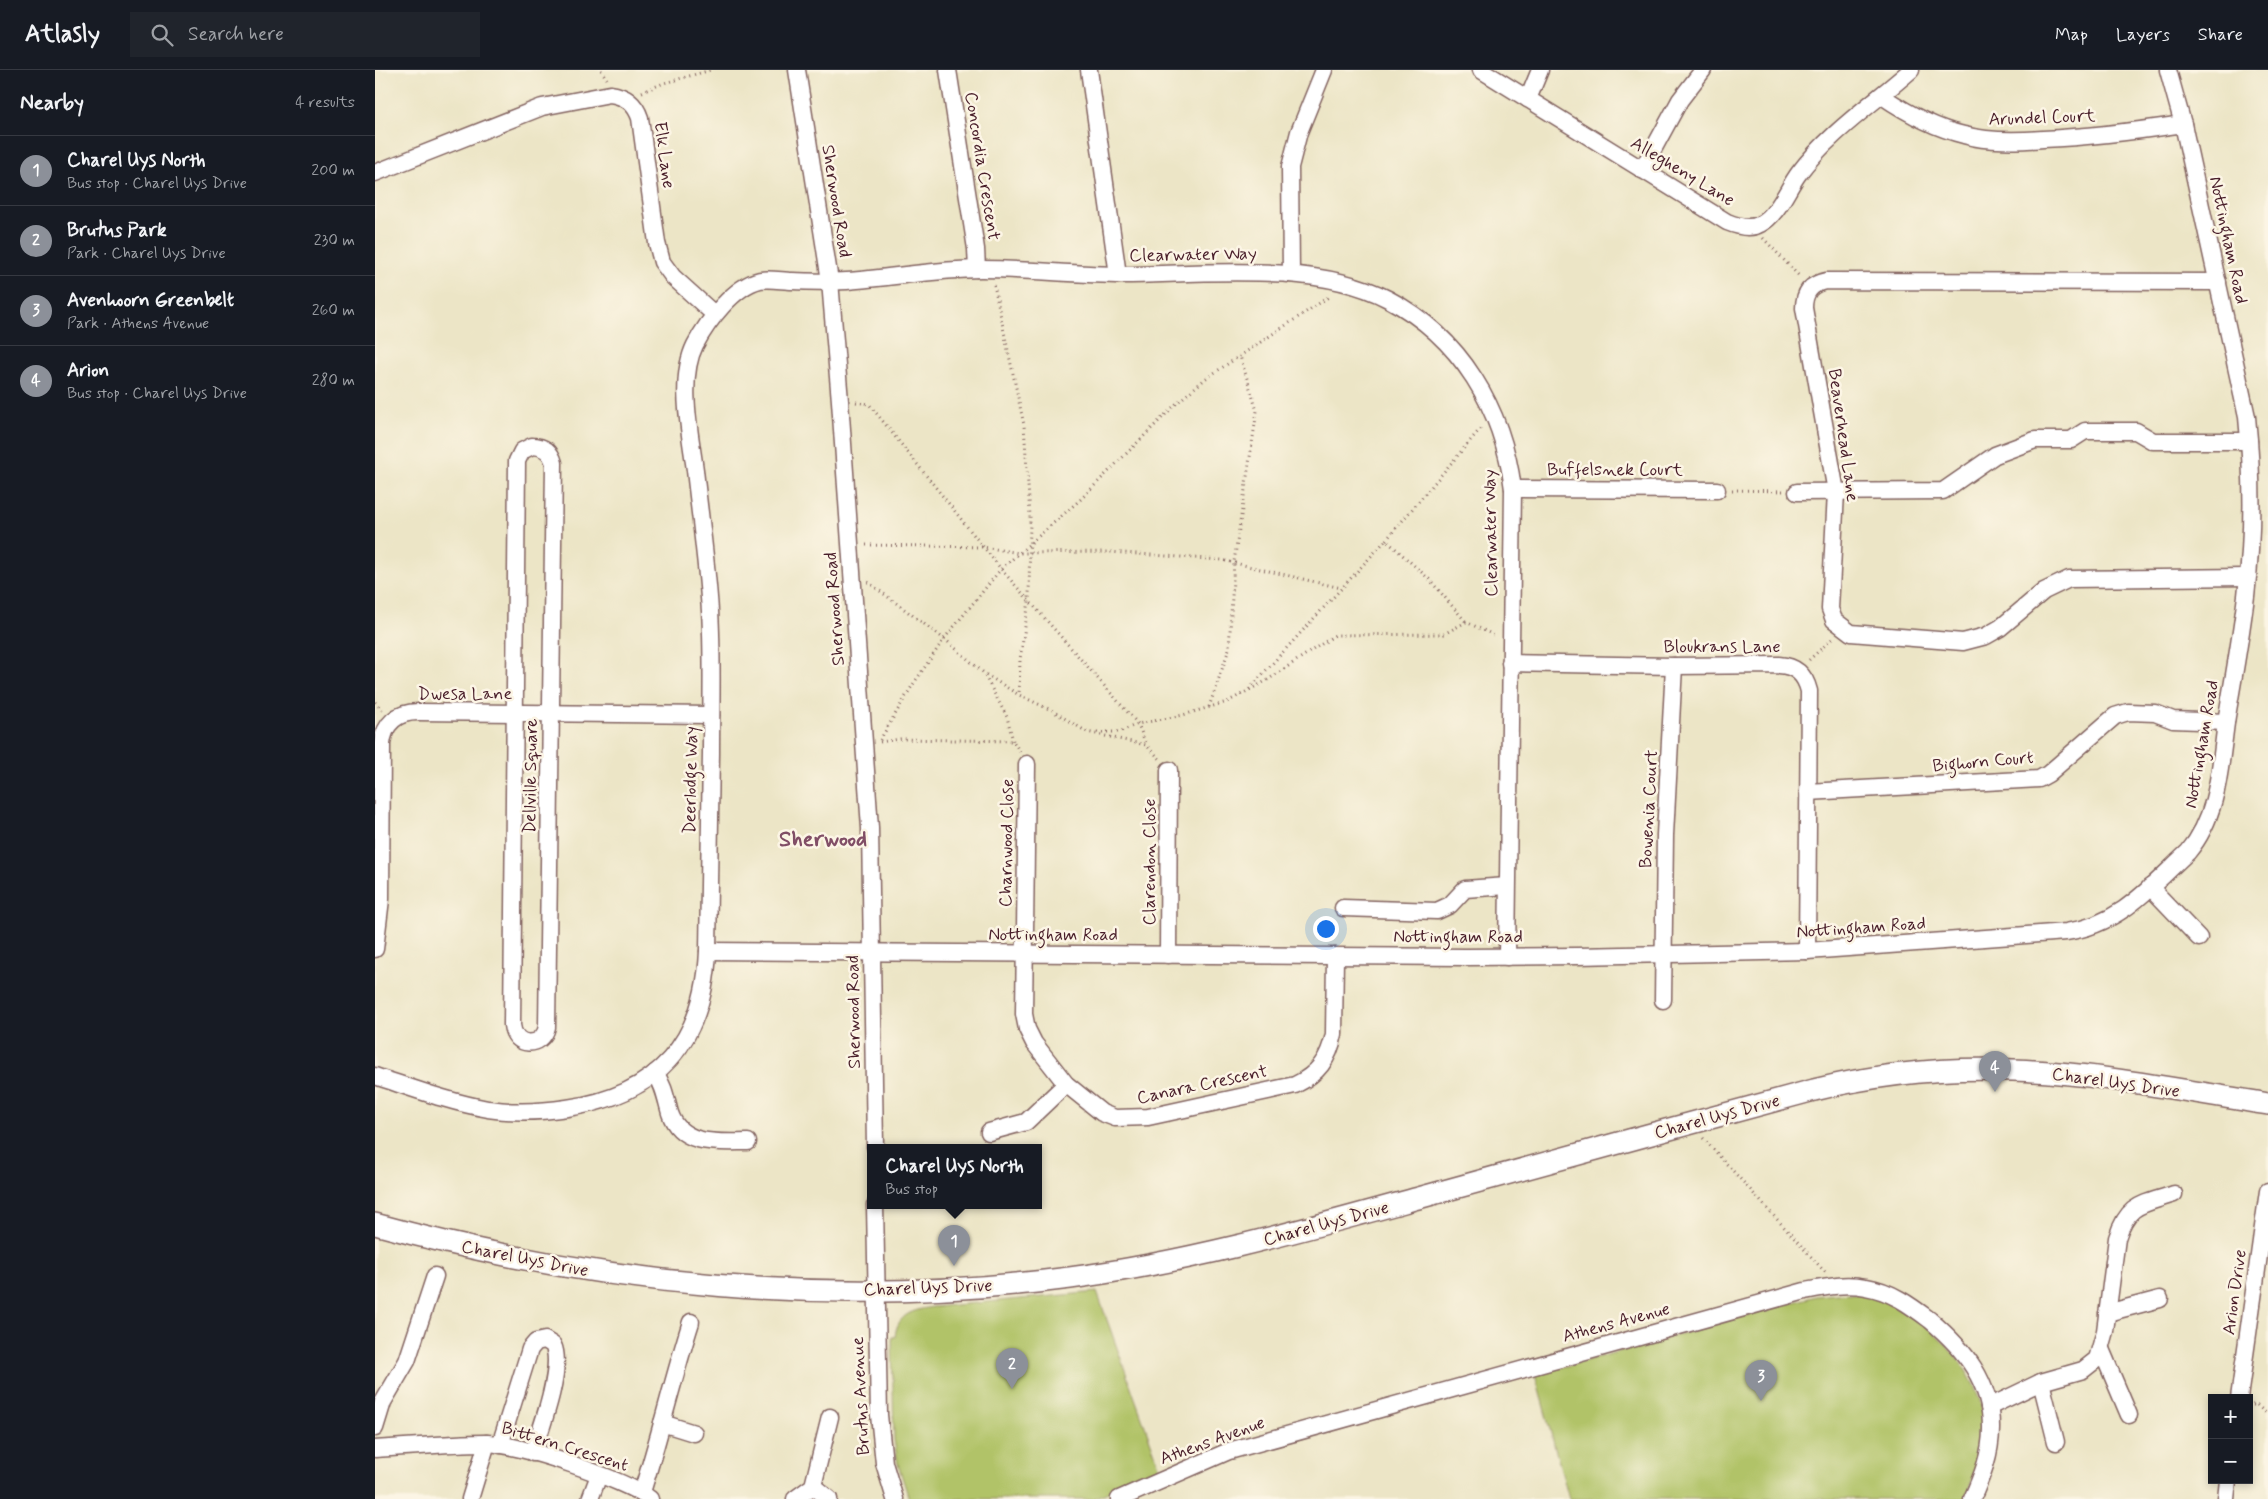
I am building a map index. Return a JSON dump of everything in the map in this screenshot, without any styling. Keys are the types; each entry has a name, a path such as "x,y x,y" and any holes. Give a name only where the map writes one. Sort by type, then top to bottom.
{"main road":[{"name":"Charel Uys Drive","path":"375,1224 496,1254 642,1278 777,1289 876,1290 988,1285 1067,1278 1183,1259 1275,1237 1845,1083 1933,1070 2013,1070 2053,1073 2268,1104"}],"street":[{"name":"Sherwood Road","path":"797,70 829,281 840,401 850,547 871,743 870,828 875,1144"},
{"name":"Concordia Crescent","path":"948,70 976,249 984,269"},
{"path":"1089,70 1118,275"},
{"path":"1291,274 1291,158 1299,132 1324,70"},
{"name":"Allegheny Lane","path":"1481,70 1727,222 1742,227 1752,227"},
{"path":"1528,99 1540,70"},
{"path":"1642,170 1679,100 1703,70"},
{"path":"1752,227 1764,222 1771,214 1799,173 1814,156 1911,70"},
{"name":"Nottingham Road","path":"709,950 1507,957 1664,955 1807,951 2079,930 2103,923 2115,916 2188,852 2205,827 2214,800 2226,722 2247,578 2250,533 2247,418 2183,124 2168,70"},
{"path":"375,173 553,104 610,94 626,98"},
{"name":"Arundel Court","path":"1882,96 1907,113 1929,123 1961,135 1981,139 2079,138 2183,124"},
{"name":"Elk Lane","path":"626,98 634,106 640,118 657,243 662,262 673,277 715,314"},
{"name":"Clearwater Way","path":"829,281 984,269 1118,275 1291,274 1348,284 1387,298 1434,329 1469,369 1497,419 1506,449 1513,489 1507,957"},
{"name":"Deerlodge Way","path":"375,1076 468,1105 489,1109 530,1112 574,1107 605,1100 631,1089 655,1073 674,1054 694,1022 705,988 709,950 710,607 688,407 687,365 696,344 715,314 739,290 761,280 829,281"},
{"path":"1810,288 1826,281 2218,282"},
{"name":"Beaverhead Lane","path":"1810,288 1805,296 1804,308 1836,492 1830,609 1834,620 1843,628"},
{"path":"1797,492 1943,491 1995,455 2035,440 2071,440 2085,431 2135,431 2153,441 2249,441"},
{"name":"Dellville Square","path":"532,446 544,448 549,452 554,463 547,1027 546,1032 539,1040 529,1043 515,1036 512,1025 514,713 517,461 522,451 532,446"},
{"name":"Buffelsnek Court","path":"1513,489 1717,490"},
{"path":"1843,628 1851,634 1859,635 1963,642 1980,638 2001,628 2045,591 2069,579 2247,578"},
{"name":"Bloukrans Lane","path":"1510,663 1674,666 1779,665 1797,670 1807,683 1809,691 1807,951"},
{"name":"Bowenia Court","path":"1663,1000 1665,835 1674,666"},
{"name":"Dwesa Lane","path":"375,949 381,899 379,828 382,744 386,728 391,721 411,712 711,715"},
{"name":"Bighorn Court","path":"1808,792 2039,780 2049,774 2115,716 2123,712 2158,713 2173,720 2226,722"},
{"name":"Charnwood Close","path":"1025,954 1027,764"},
{"name":"Clarendon Close","path":"1168,955 1169,770"},
{"path":"1343,908 1437,911 1450,905 1465,888 1507,886"},
{"path":"2150,887 2199,938"},
{"name":"Canara Crescent","path":"1025,954 1024,1014 1027,1029 1034,1044 1066,1084 1102,1113 1115,1118 1148,1117 1295,1085 1306,1080 1323,1064 1332,1045 1334,1034 1335,956"},
{"path":"655,1073 661,1081 671,1116 683,1132 694,1139 707,1142 748,1142"},
{"path":"989,1132 1026,1122 1066,1084"},
{"name":"Arion Drive","path":"2240,1394 2268,1191"},
{"path":"1989,1407 2041,1382 2083,1370 2097,1360 2101,1349 2117,1238 2121,1223 2129,1212 2138,1206 2174,1194"},
{"path":"875,1209 876,1290"},
{"path":"375,1428 383,1402 407,1362 435,1276"},
{"name":"Athens Avenue","path":"1119,1499 1238,1448 1786,1296 1837,1285 1867,1287 1883,1291 1912,1306 1955,1342 1967,1356 1980,1379 1989,1407 1991,1430 1990,1447 1983,1475 1972,1499"},
{"name":"Brutus Avenue","path":"876,1290 879,1416 890,1497"},
{"path":"2107,1313 2160,1298"},
{"path":"646,1496 673,1379 691,1322"},
{"path":"470,1499 494,1444 530,1349 536,1342 545,1340 553,1345 556,1354 552,1395 533,1453"},
{"path":"2101,1349 2129,1415"},
{"path":"2041,1382 2056,1442"},
{"path":"795,1499 813,1486 830,1416"},
{"path":"662,1423 694,1433"},
{"name":"Bittern Crescent","path":"375,1449 494,1444 533,1453 623,1483 646,1496"},
{"path":"591,1499 599,1475"},
{"path":"2225,1499 2227,1484"},
{"path":"813,1486 829,1499"}],"path":[{"path":"626,98 664,83 711,70"},
{"path":"1752,227 1810,288"},
{"path":"984,269 1024,424 1031,553 1029,600 1020,659 1019,696"},
{"path":"871,743 944,639 1001,569 1081,498 1178,402 1205,380 1348,284"},
{"path":"1209,707 1229,649 1234,562 1257,411 1240,356"},
{"path":"840,401 869,404 1001,569 1138,724 1147,745 1169,770"},
{"path":"1247,691 1386,540 1487,420 1497,419"},
{"path":"1717,490 1797,492"},
{"path":"1386,540 1429,579 1466,622 1511,643"},
{"path":"850,547 862,545 983,547 1019,553 1110,552 1234,562 1341,588"},
{"path":"863,579 944,639 985,674 1019,696 1051,710 1087,732 1147,745"},
{"path":"1087,732 1119,732 1138,724 1227,702 1335,634 1444,634 1466,622"},
{"path":"1797,670 1843,628"},
{"path":"985,674 1007,717 1013,742 1027,764"},
{"path":"871,743 899,739 1013,742"},
{"path":"1689,1124 1837,1285"},
{"path":"2253,1406 2257,1406 2268,1415"}],"green space":[{"path":"1097,1292 1160,1468 1093,1499 909,1499 898,1464 894,1440 892,1337 895,1337 896,1329 903,1318 913,1312 933,1307"},
{"path":"1847,1293 1878,1298 1905,1310 1938,1336 1953,1352 1965,1370 1975,1388 1982,1407 1984,1436 1975,1472 1965,1499 1569,1499 1535,1375 1816,1296"}],"place":[{"name":"Arion","path":"1995,1092"},
{"name":"Charel Uys North","path":"954,1266"},
{"name":"Brutus Park","path":"1012,1389"},
{"name":"Avenhoorn Greenbelt","path":"1761,1401"}],"district":[{"name":"Sherwood","path":"823,838"}]}
